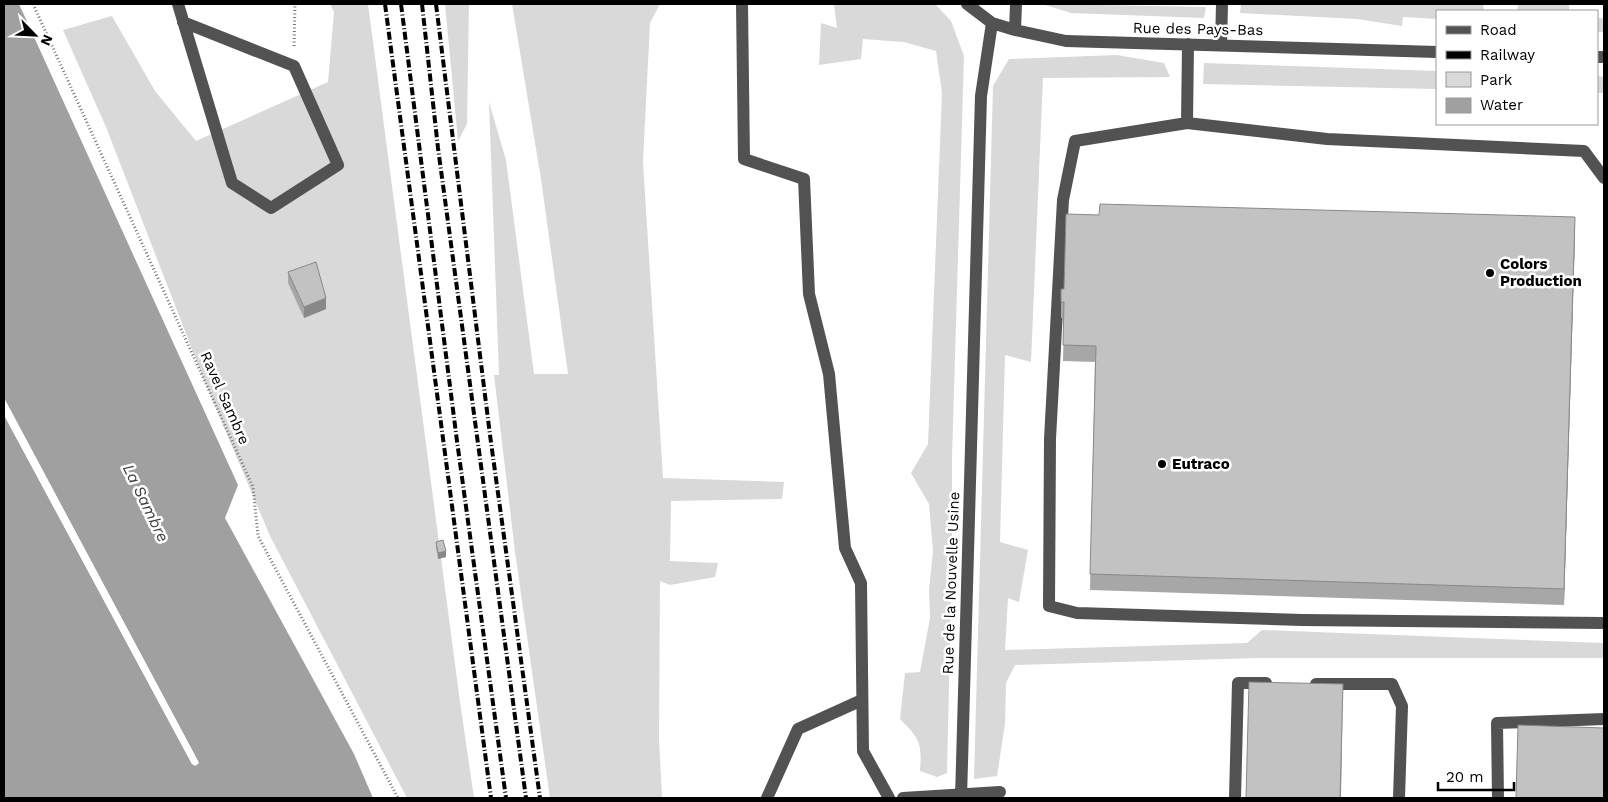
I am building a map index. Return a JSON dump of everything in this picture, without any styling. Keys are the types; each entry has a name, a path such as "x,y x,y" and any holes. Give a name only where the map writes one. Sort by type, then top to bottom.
{"street":[{"path":"178,4 183,22 232,183 271,208 338,164 294,66 183,22"},
{"path":"742,4 744,159 804,179 809,294 829,374 845,548 861,583 863,751 889,798"},
{"name":"Rue des Pays-Bas","path":"967,4 992,23 1014,30 1066,41 1436,52"},
{"path":"1014,30 1016,4"},
{"path":"1221,45 1222,4"},
{"name":"Rue de la Nouvelle Usine","path":"961,796 981,96 992,23"},
{"path":"1187,123 1188,44"},
{"path":"1604,178 1584,151 1327,139 1187,123 1075,142 1063,200 1050,439 1049,606 1077,613 1302,620 1604,623"},
{"path":"1235,798 1238,683 1276,683"},
{"path":"1306,684 1392,684 1402,706 1399,798"},
{"path":"767,798 798,729 862,700"},
{"path":"1498,798 1497,723 1604,719"},
{"path":"903,798 961,796 1000,792"}],"path":[{"name":"Ravel Sambre","path":"33,4 253,487 258,536 398,798"},
{"path":"294,66 295,4"}],"green space":[{"path":"330,4 368,4 474,798 407,798 270,536 204,380 106,127 63,30 112,16 155,91 196,141 328,82 334,12"},
{"path":"445,4 469,4 467,124 458,141"},
{"path":"512,4 660,4 650,23 643,162 663,478 784,482 782,499 671,501 670,561 718,563 715,577 670,585 660,581 659,738 662,798 550,798 515,552 494,375 499,375 489,102 506,160 534,374 568,374 541,179"},
{"path":"834,4 935,4 951,21 964,56 952,458 952,557 947,773 937,777 920,771 921,754 918,742 916,737 900,719 905,673 920,672 930,618 929,590 933,551 929,504 911,473 928,444 942,93 936,51 904,42 863,39 861,59 819,65 821,23 837,28"},
{"path":"1042,4 1206,7 1204,18 1071,13"},
{"path":"1241,4 1483,4 1484,10 1436,10 1436,19 1403,17 1402,26 1357,19 1240,13"},
{"path":"1518,4 1569,4 1569,10 1517,10"},
{"path":"1598,18 1604,18 1604,32 1598,32"},
{"path":"1117,55 1164,63 1170,77 1043,78 1031,362 1005,355 1000,542 1028,550 1019,602 1008,598 1005,650 1247,643 1262,630 1604,643 1604,658 1259,658 1015,665 1006,683 1005,724 997,776 974,779 993,86 1009,59"},
{"path":"1204,63 1436,71 1436,89 1203,84"},
{"path":"1598,76 1604,77 1604,93 1598,93"}],"water":[{"name":"La Sambre","path":"4,4 19,4 238,485 225,518 354,754 373,798 4,798 4,415 192,764 195,766 199,763 4,398"}],"pier":[{"path":"4,398 198,761 197,765 192,764 4,415 4,413 6,414 195,763 4,403"}],"building":[{"path":"1100,204 1575,217 1564,589 1090,574 1096,346 1063,345 1064,302 1061,302 1061,289 1064,289 1066,214 1099,215"},
{"path":"316,262 326,298 304,307 288,272"},
{"path":"443,540 446,551 438,553 436,542"},
{"path":"1249,682 1343,684 1340,798 1246,798"},
{"path":"1518,725 1604,728 1604,798 1516,798"}],"railway":[{"path":"385,4 491,798"},
{"path":"401,4 457,441 506,798"},
{"path":"422,4 438,148 526,798"},
{"path":"436,4 490,435 540,798"}],"place":[{"name":"Colors Production","path":"1490,273"},
{"name":"Eutraco","path":"1162,464"}]}
